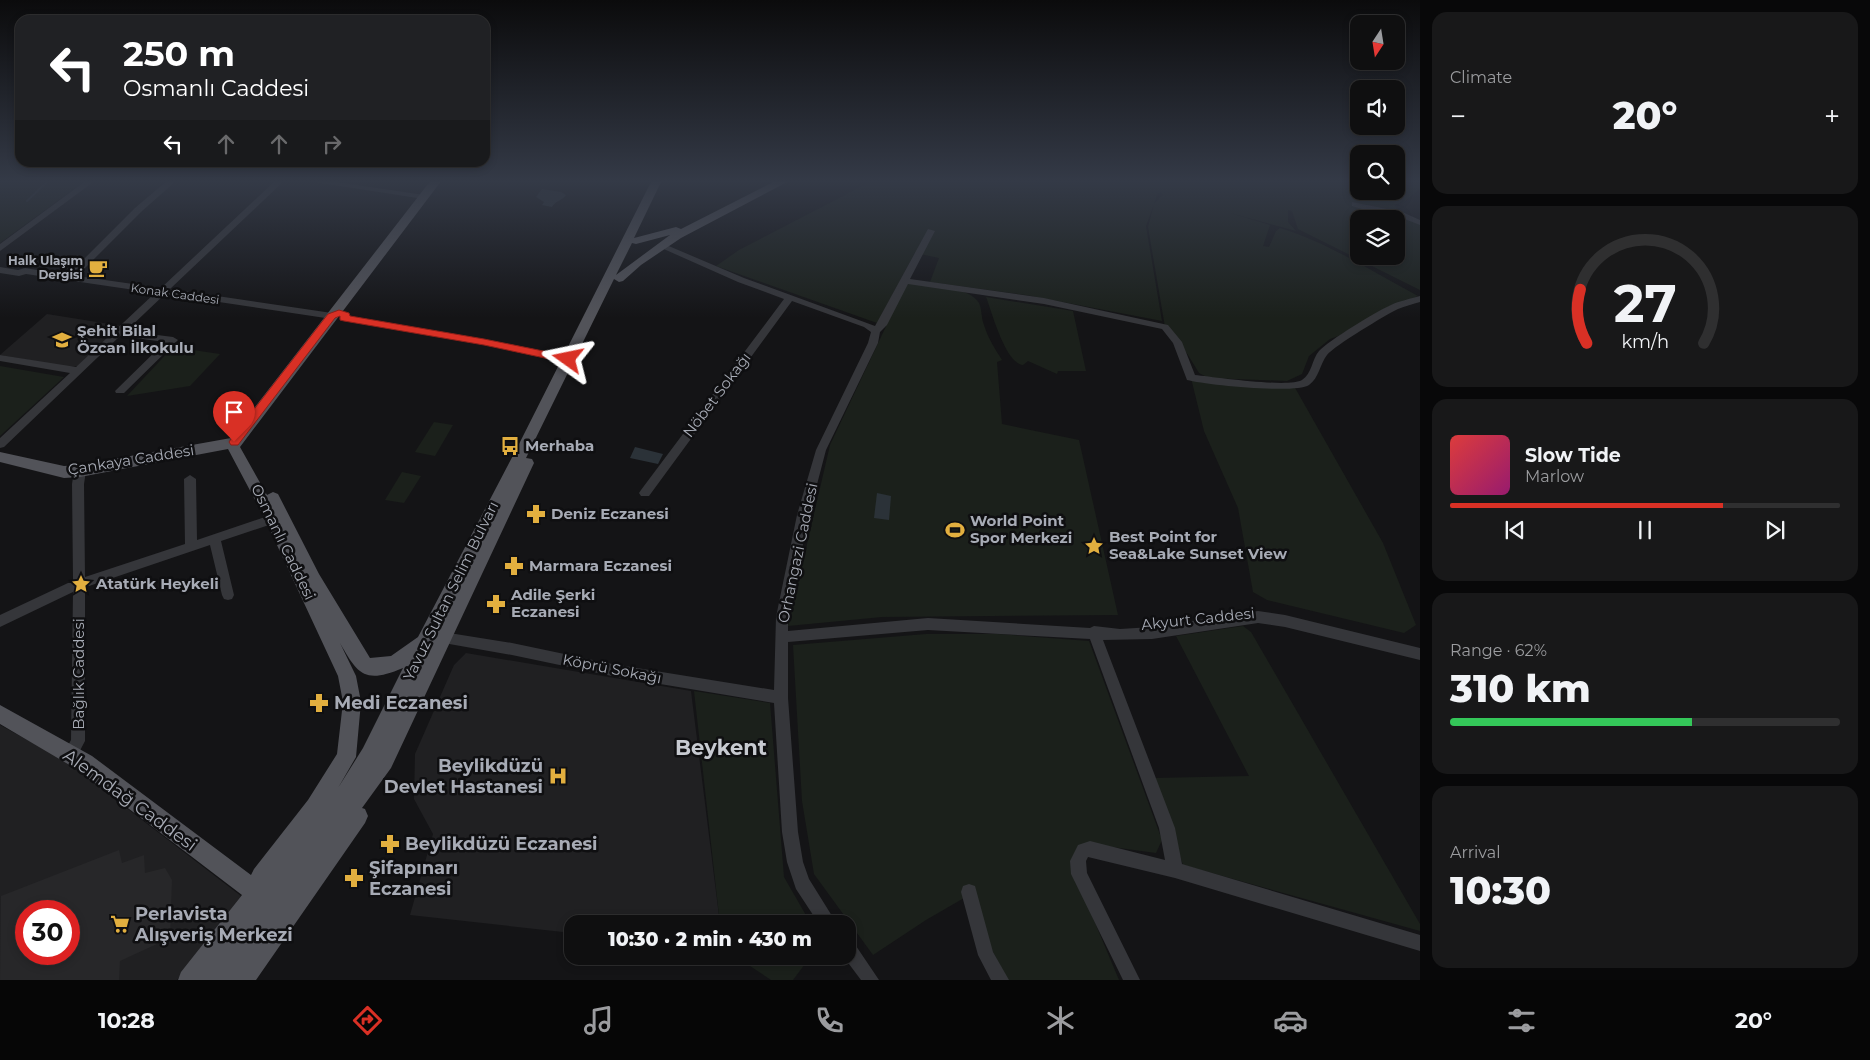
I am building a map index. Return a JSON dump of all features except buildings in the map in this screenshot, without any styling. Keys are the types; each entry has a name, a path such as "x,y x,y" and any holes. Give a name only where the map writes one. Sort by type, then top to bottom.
{"main road":[{"path":"338,318 403,226"},
{"path":"241,444 410,226"},
{"name":"Yavuz Sultan Selim Bulvarı","path":"209,980 352,785 382,733 437,634 619,278 638,226"},
{"name":"Yavuz Sultan Selim Bulvarı","path":"226,980 379,770 437,634 568,359 640,226"},
{"path":"650,226 660,231 670,232"},
{"path":"632,240 670,232 682,226"},
{"path":"619,278 640,259 696,226"},
{"path":"632,240 660,246"},
{"name":"Osmanlı Caddesi","path":"241,444 249,452 313,579 358,658 365,666 386,666 408,657 418,646 437,634"},
{"name":"Osmanlı Caddesi","path":"241,444 270,514 346,676 352,702 346,757 315,807 261,876 256,892"},
{"name":"Çankaya Caddesi","path":"0,457 64,472 80,471 241,444"},
{"name":"Alemdağ Caddesi","path":"0,714 78,759 256,892"},
{"path":"189,980 256,892 332,799 343,788 352,785 346,757"},
{"path":"242,980 358,816 378,781 379,770"}],"street":[{"path":"0,248 30,226"},
{"path":"70,278 122,226"},
{"path":"0,444 233,226"},
{"name":"Orhangazi Caddesi","path":"823,915 811,899 795,862 790,832 781,698 781,637 791,571 821,450 876,331 882,325 931,231"},
{"path":"660,246 741,280 854,319 876,331"},
{"name":"Konak Caddesi","path":"0,270 19,273 25,271 70,278 160,295"},
{"name":"Konak Caddesi","path":"19,273 20,276 338,318 484,342 568,359"},
{"path":"905,281 1044,301 1165,327 1177,342 1191,378 1275,386 1294,386 1305,383 1311,378 1322,353 1394,307 1420,299"},
{"name":"Nöbet Sokağı","path":"645,493 790,297"},
{"path":"118,333 173,340 120,391"},
{"path":"0,358 78,370"},
{"name":"Bağlık Caddesi","path":"78,759 80,584 78,484 80,471"},
{"path":"190,479 191,547"},
{"path":"0,621 80,584 271,520"},
{"path":"215,540 228,595"},
{"name":"Akyurt Caddesi","path":"1094,632 1099,629 1185,622 1256,612 1299,618 1420,648"},
{"name":"Akyurt Caddesi","path":"781,637 928,624 1094,632 1104,635 1152,633 1258,617 1285,620 1420,654"},
{"path":"1094,632 1167,828 1175,870"},
{"name":"Köprü Sokağı","path":"437,634 622,672 781,698"},
{"path":"1132,980 1079,874 1078,861 1083,850 1090,849 1175,870 1420,943"},
{"path":"969,892 986,955 1000,980"},
{"path":"856,960 871,980"}],"shaded area":[{"path":"0,226 24,226 0,243"},
{"path":"786,226 1146,226 1162,321 1026,295 930,282 939,258 915,253 877,323 716,266 739,250"},
{"path":"1148,226 1270,226 1263,246 1269,247 1276,231 1280,228 1333,250 1350,259 1350,265 1361,265 1418,296 1378,314 1364,327 1330,339 1309,356 1302,374 1287,381 1209,378 1199,373 1188,355 1165,327"},
{"path":"1277,226 1291,226 1296,231"},
{"path":"1297,226 1350,226 1350,255 1298,229"},
{"path":"1405,226 1420,226 1420,290 1370,265 1405,265"},
{"name":"World Point Spor Merkezi","path":"910,283 958,290 974,297 979,303 986,330 1002,360 997,362 1002,424 1079,440 1118,615 882,617 788,626 830,445 905,286"},
{"path":"986,297 1073,311 1086,371 1058,371 1057,374 1028,361 1023,365 1016,362 1005,347"},
{"name":"Şehit Bilal Özcan İlkokulu","path":"47,314 122,326 78,366 69,367 0,355"},
{"path":"173,347 220,354 190,386 127,396"},
{"path":"0,366 64,377 0,436"},
{"path":"1191,378 1294,386 1383,543 1416,625 1404,633 1267,600 1253,592 1238,508 1204,431"},
{"path":"434,422 453,425 435,456 415,452"},
{"path":"635,447 663,454 658,464 630,458"},
{"path":"402,472 421,476 404,503 385,500"},
{"path":"877,493 891,496 889,520 874,518"},
{"path":"1243,626 1251,632 1420,924 1420,931 1183,865 1154,778 1249,776 1176,636"},
{"path":"926,634 998,634 1089,641 1162,840 1156,853 1090,844 1073,871 1075,882 1088,906 1119,980 1008,980 964,898 926,920 873,955 856,932 856,915 844,915 814,874 802,801 793,645"},
{"name":"Beylikdüzü Devlet Hastanesi","path":"466,653 691,691 719,915 564,915 564,932 410,915 433,834 414,799 415,754 454,665"},
{"path":"694,691 770,703 784,877 806,915 719,915"},
{"path":"0,725 64,760 241,896 177,980 0,980"},
{"path":"748,965 804,965 793,980 771,980"}],"place":[{"name":"Halk Ulaşım Dergisi","path":"98,268"},
{"name":"Şehit Bilal Özcan İlkokulu","path":"62,340"},
{"name":"Merhaba","path":"510,446"},
{"name":"Deniz Eczanesi","path":"536,514"},
{"name":"World Point Spor Merkezi","path":"955,530"},
{"name":"Best Point for Sea&Lake Sunset View","path":"1094,546"},
{"name":"Marmara Eczanesi","path":"514,566"},
{"name":"Atatürk Heykeli","path":"81,584"},
{"name":"Adile Şerki Eczanesi","path":"496,604"},
{"name":"Medi Eczanesi","path":"319,703"},
{"name":"Beylikdüzü Devlet Hastanesi","path":"558,776"},
{"name":"Beylikdüzü Eczanesi","path":"390,844"},
{"name":"Şifapınarı Eczanesi","path":"354,878"},
{"name":"Perlavista Alışveriş Merkezi","path":"120,924"}],"district":[{"name":"Beykent","path":"721,748"}],"route":[{"path":"234,442 332,316 339,313 346,315 344,318 484,342 568,359"}]}
